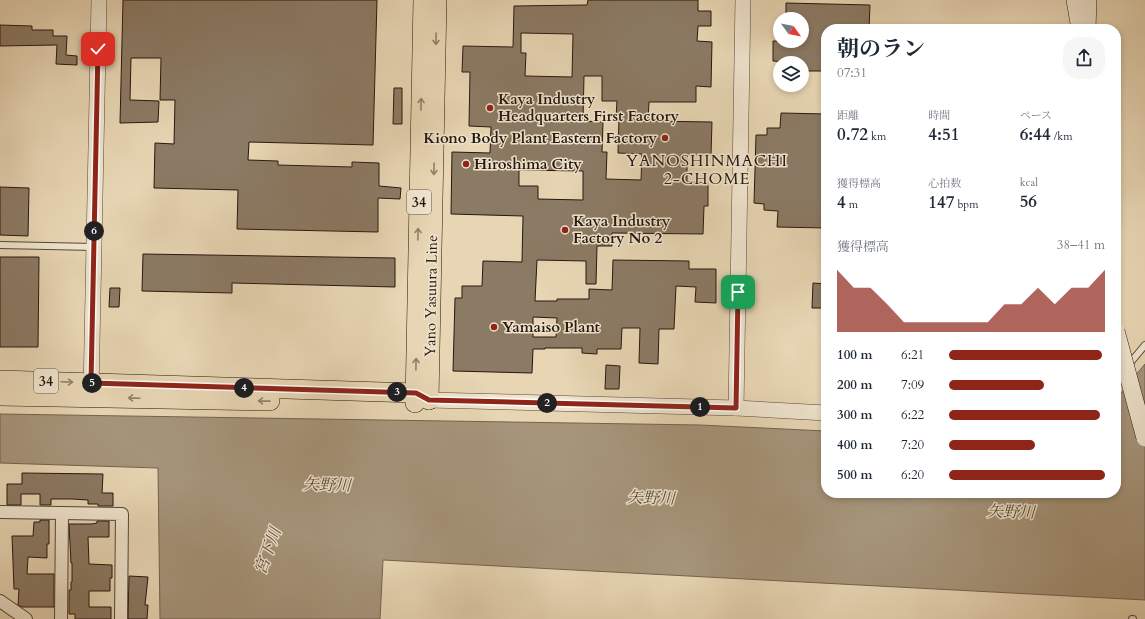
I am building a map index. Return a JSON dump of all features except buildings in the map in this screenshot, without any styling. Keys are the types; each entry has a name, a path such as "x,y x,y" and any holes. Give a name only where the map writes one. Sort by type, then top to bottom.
{"main road":[{"name":"Yano Yasuura Line","path":"420,399 423,0"},
{"name":"Yano Yasuura Line","path":"420,399 437,0"},
{"path":"1076,0 1079,24"},
{"path":"1087,24 1088,0"},
{"path":"1121,349 1145,438"},
{"name":"34","path":"0,396 14,383 91,390 420,399"}],"street":[{"path":"91,390 99,0"},
{"path":"736,408 743,0"},
{"path":"420,399 736,408 821,413"},
{"path":"0,512 122,514 121,619"},
{"path":"61,619 62,513"},
{"path":"0,601 26,619"}],"lane":[{"path":"0,245 94,247"},
{"path":"1121,374 1145,345"},
{"path":"0,391 11,392 14,383"}],"water":[{"path":"1145,364 1145,600 383,560 380,619 160,619 158,468 0,463 0,414 700,425 821,431 821,498 1121,498 1121,393"}],"place":[{"name":"Kaya Industry Headquarters First Factory","path":"490,108"},
{"name":"Kiono Body Plant Eastern Factory","path":"665,138"},
{"name":"Hiroshima City","path":"466,164"},
{"name":"Kaya Industry Factory No 2","path":"565,230"},
{"name":"Yamaiso Plant","path":"494,327"}],"district":[{"name":"YANOSHINMACHI 2-CHOME","path":"707,170"}],"route":[{"path":"98,49 91,383 416,393 429,400 736,408 738,292"}],"water label":[{"name":"矢野川","path":"327,485"},
{"name":"矢野川","path":"651,498"},
{"name":"矢野川","path":"1011,512"},
{"name":"宮下川","path":"268,551"}]}
